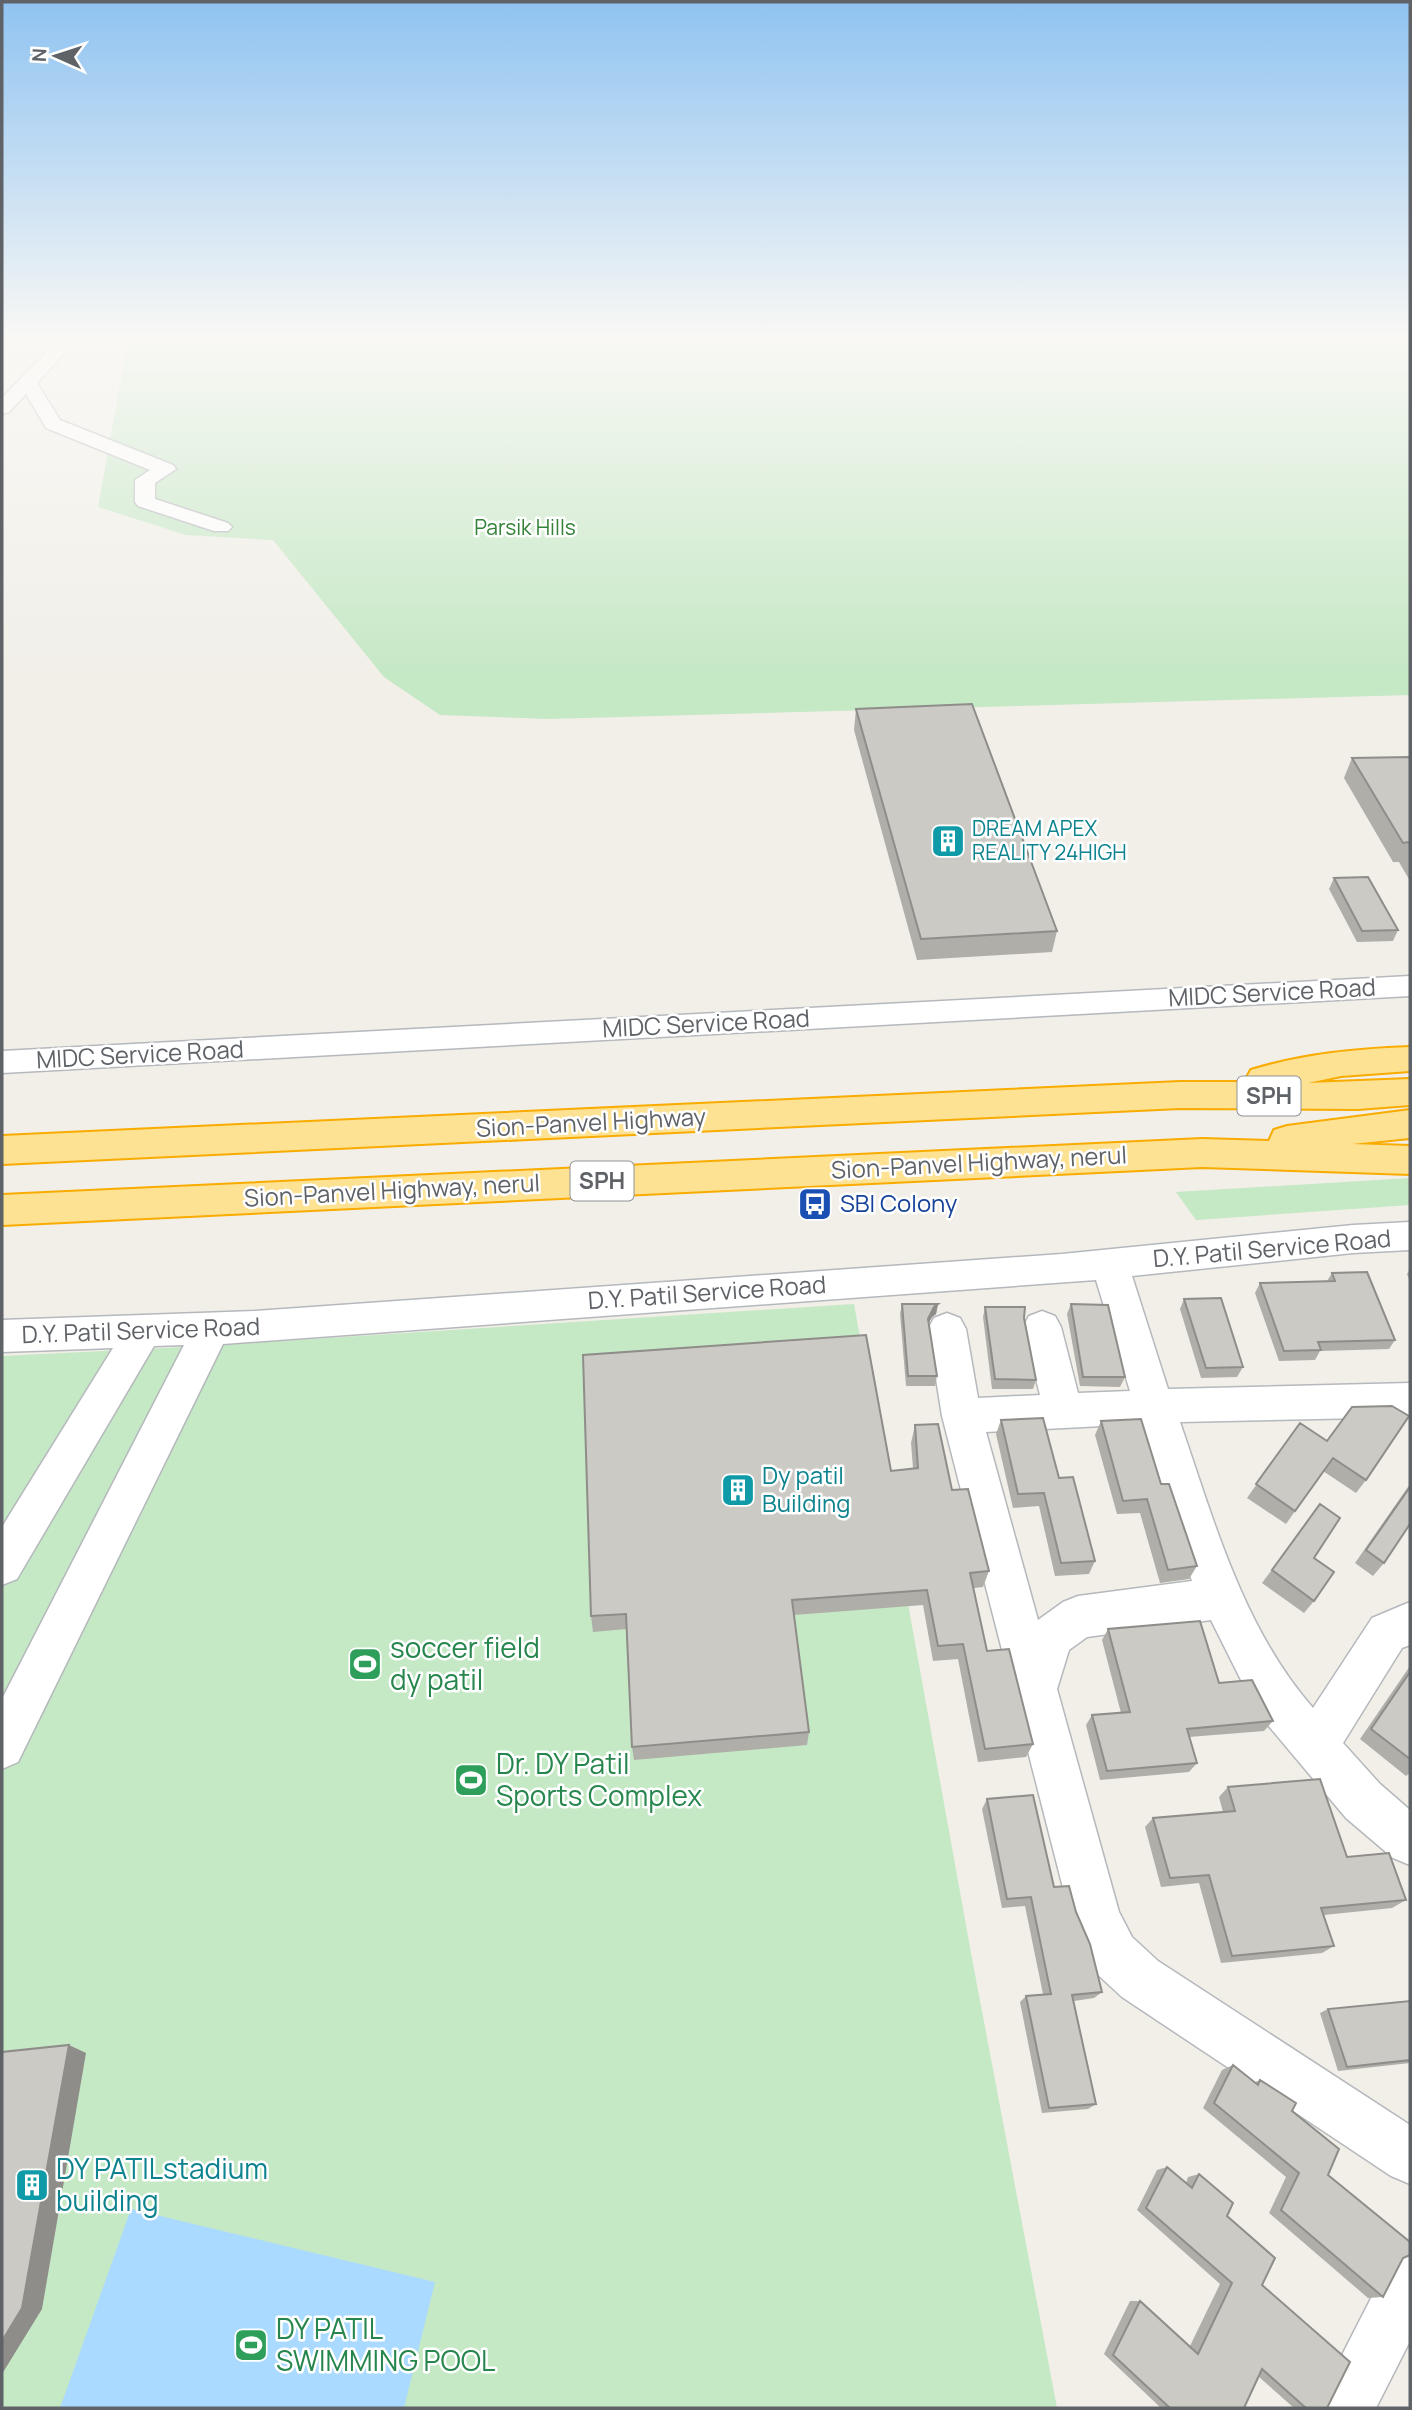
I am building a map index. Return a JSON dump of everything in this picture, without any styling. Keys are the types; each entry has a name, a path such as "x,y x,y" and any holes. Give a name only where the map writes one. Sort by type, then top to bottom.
{"highway":[{"path":"1180,1096 1341,1063 1410,1059"},
{"name":"SPH","path":"1180,1096 1358,1096 1410,1092"},
{"name":"Sion-Panvel Highway","path":"2,1150 1180,1096"},
{"name":"SPH","path":"1202,1153 1374,1127 1410,1125"},
{"path":"1202,1153 1410,1160"},
{"name":"Sion-Panvel Highway, nerul","path":"2,1210 1202,1153"}],"street":[{"path":"117,449 166,469 145,480 145,502 221,527"},
{"name":"MIDC Service Road","path":"2,1062 1410,986"},
{"name":"D.Y. Patil Service Road","path":"2,1336 211,1329 1110,1264 1353,1238 1410,1236"},
{"path":"1110,1264 1123,1312 1212,1578 1273,1696 1363,1801 1410,1841"},
{"path":"1042,1327 1063,1411"},
{"path":"8,1722 211,1329"},
{"path":"947,1329 962,1416 1034,1692 1096,1919 1114,1955 1140,1979 1410,2157"},
{"path":"2,1564 143,1331"},
{"path":"962,1416 1410,1399"},
{"path":"1034,1692 1051,1637 1077,1617 1223,1598"},
{"path":"1315,1745 1387,1633 1410,1623"},
{"path":"1345,2408 1410,2281"}],"green space":[{"name":"Parsik Hills","path":"108,449 1410,449 1410,695 548,719 440,715 384,677 273,540 186,535 98,507"},
{"path":"1410,1178 1410,1205 1196,1220 1176,1192"},
{"name":"Dr. DY Patil Sports Complex","path":"854,1304 971,1953 1057,2408 2,2408 2,1356 204,1346"}],"water":[{"name":"DY PATIL SWIMMING POOL","path":"131,2209 435,2282 404,2408 60,2408"}],"building":[{"name":"DREAM APEX REALITY 24HIGH","path":"972,704 1057,931 921,939 856,709"},
{"path":"1410,757 1410,845 1409,842 1403,843 1352,758"},
{"path":"1368,877 1398,930 1362,931 1334,878"},
{"path":"1367,1272 1395,1340 1318,1342 1321,1350 1284,1351 1260,1283 1335,1281 1332,1273"},
{"path":"1221,1298 1243,1367 1206,1368 1184,1299"},
{"path":"902,1304 938,1304 928,1319 937,1376 908,1376"},
{"path":"1071,1304 1108,1305 1125,1377 1083,1377"},
{"path":"985,1307 1025,1307 1024,1318 1036,1380 995,1379"},
{"name":"Dy patil Building","path":"866,1335 891,1471 918,1468 915,1425 938,1424 952,1490 968,1489 989,1571 970,1573 987,1651 1009,1649 1033,1744 985,1749 963,1644 938,1646 927,1590 792,1600 809,1732 632,1747 626,1614 591,1616 583,1355"},
{"path":"1392,1406 1409,1416 1366,1480 1333,1458 1295,1511 1256,1484 1300,1423 1327,1441 1352,1407"},
{"path":"1043,1418 1059,1478 1073,1477 1095,1561 1061,1563 1044,1493 1018,1494 1001,1420"},
{"path":"1141,1419 1161,1484 1169,1484 1197,1566 1168,1570 1147,1499 1123,1501 1101,1421"},
{"path":"1410,1487 1410,1524 1384,1563 1366,1550"},
{"path":"1320,1504 1340,1518 1314,1558 1334,1572 1314,1601 1272,1570"},
{"path":"1200,1621 1219,1683 1252,1680 1273,1721 1187,1729 1197,1763 1107,1771 1092,1715 1130,1712 1108,1629"},
{"path":"1410,1672 1410,1759 1371,1729"},
{"path":"1320,1779 1347,1857 1389,1853 1406,1900 1321,1908 1334,1946 1232,1956 1209,1875 1170,1878 1153,1818 1235,1811 1228,1787"},
{"path":"1033,1795 1054,1887 1069,1886 1076,1912 1090,1944 1102,1992 1072,1995 1096,2104 1049,2108 1026,1996 1051,1994 1031,1897 1007,1899 987,1799"},
{"path":"1410,2001 1410,2060 1347,2067 1328,2009"},
{"name":"DY PATILstadium building","path":"69,2045 22,2308 2,2341 2,2052"},
{"path":"1233,2065 1258,2085 1260,2080 1296,2103 1292,2111 1339,2149 1328,2175 1410,2242 1410,2255 1403,2258 1383,2297 1281,2210 1299,2173 1214,2103"},
{"path":"1167,2167 1192,2188 1199,2174 1233,2203 1227,2216 1275,2258 1262,2285 1350,2362 1327,2408 1306,2408 1262,2369 1244,2408 1170,2408 1113,2355 1140,2301 1198,2354 1232,2283 1146,2208"}],"place":[{"name":"DREAM APEX REALITY 24HIGH","path":"948,841"},
{"name":"SBI Colony","path":"815,1204"},
{"name":"Dy patil Building","path":"738,1490"},
{"name":"soccer field dy patil","path":"365,1664"},
{"name":"Dr. DY Patil Sports Complex","path":"471,1780"},
{"name":"DY PATILstadium building","path":"32,2185"},
{"name":"DY PATIL SWIMMING POOL","path":"251,2345"}]}
